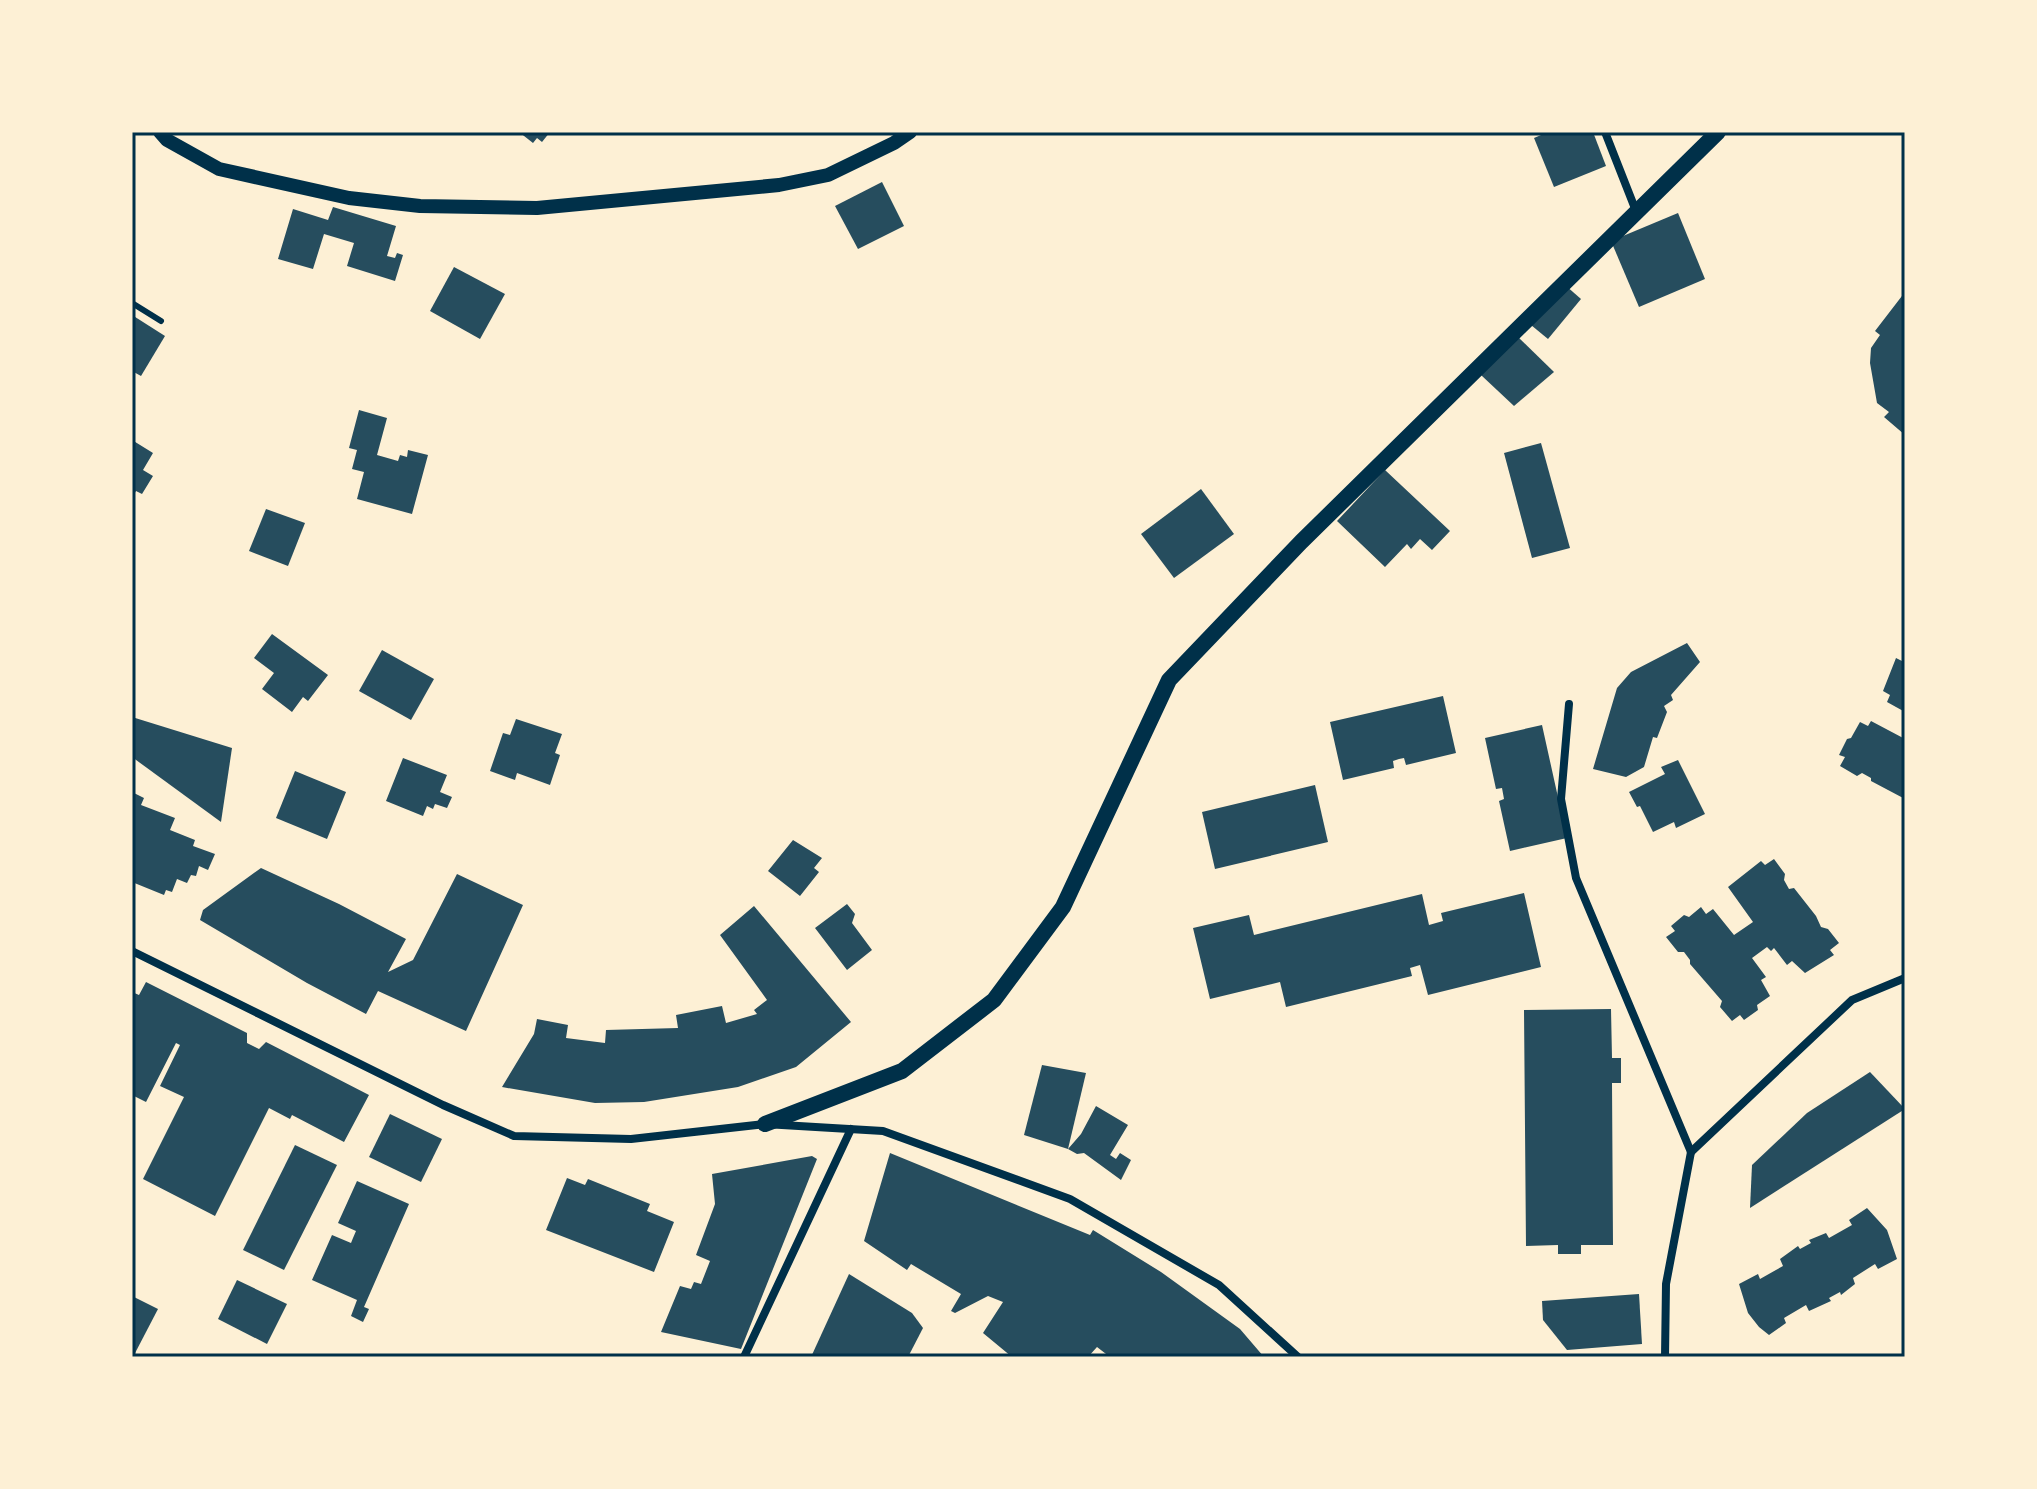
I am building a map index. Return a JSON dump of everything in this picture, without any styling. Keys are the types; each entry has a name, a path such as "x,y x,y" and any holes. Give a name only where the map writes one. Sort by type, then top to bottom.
{"main road":[{"path":"765,1124 902,1071 994,1000 1063,907 1169,680 1301,542 1718,132"}],"street":[{"path":"160,132 167,140 219,169 349,198 420,206 522,208 779,185 828,175 910,132"},
{"path":"1605,132 1636,211"},
{"path":"1569,704 1561,799 1576,878 1691,1152 1666,1284 1665,1357"},
{"path":"132,951 443,1105 514,1136 631,1139 765,1124 883,1131 1070,1199 1219,1285 1298,1357"},
{"path":"1691,1152 1852,1000 1905,978"},
{"path":"744,1357 851,1129"}],"lane":[{"path":"132,303 161,321"}],"building":[{"path":"519,132 550,132 542,142 537,138 533,143"},
{"path":"1548,132 1593,132 1606,166 1554,187 1534,138"},
{"path":"882,182 904,226 858,249 835,206"},
{"path":"333,207 396,226 387,256 395,258 397,253 403,255 395,281 347,266 354,243 324,234 313,269 278,259 293,209 328,220"},
{"path":"1678,213 1705,279 1639,307 1611,241"},
{"path":"454,267 505,294 480,339 430,311"},
{"path":"1565,285 1581,299 1548,339 1531,325"},
{"path":"1905,292 1905,435 1884,417 1889,412 1877,403 1870,363 1871,348 1880,335 1875,331"},
{"path":"132,315 165,336 141,376 132,371"},
{"path":"1518,337 1554,372 1514,406 1481,375"},
{"path":"359,410 387,418 377,455 398,461 400,455 407,457 408,450 428,455 412,514 357,499 364,472 352,469 357,450 349,448"},
{"path":"132,440 153,453 143,470 153,476 142,494 136,491 132,498"},
{"path":"1541,443 1570,548 1532,558 1504,453"},
{"path":"1385,470 1450,531 1432,550 1420,539 1411,549 1407,544 1385,567 1337,521"},
{"path":"1201,489 1234,534 1174,578 1141,534"},
{"path":"266,509 305,523 288,566 249,551"},
{"path":"272,634 328,675 308,701 303,697 292,712 262,689 274,673 254,658"},
{"path":"1687,643 1700,662 1671,695 1673,700 1664,706 1667,712 1657,738 1653,737 1644,767 1626,777 1593,769 1617,688 1631,672"},
{"path":"382,650 434,679 411,720 359,691"},
{"path":"1905,655 1905,712 1887,702 1890,695 1883,691 1896,658 1902,661"},
{"path":"1443,696 1456,753 1406,765 1404,758 1399,759 1393,761 1394,768 1343,780 1330,722"},
{"path":"132,717 232,748 221,822 132,757"},
{"path":"516,719 562,734 555,753 560,755 550,785 517,773 515,780 490,771 503,733 510,735"},
{"path":"1871,721 1905,739 1905,799 1862,773 1857,776 1840,766 1845,757 1839,755 1847,739 1851,738 1860,722 1868,726"},
{"path":"1542,725 1567,838 1510,851 1499,801 1504,799 1502,788 1496,789 1485,738"},
{"path":"403,758 447,775 440,792 452,797 447,808 435,804 433,809 427,806 423,816 386,801"},
{"path":"1678,760 1705,814 1676,828 1674,822 1653,832 1629,792 1665,774 1661,767"},
{"path":"295,771 346,792 327,839 276,818"},
{"path":"1315,785 1328,842 1215,869 1202,812"},
{"path":"132,792 144,798 141,805 175,818 170,830 195,840 193,846 215,854 208,870 199,866 196,876 191,875 187,883 177,879 172,892 166,890 164,895 132,882"},
{"path":"793,840 822,858 814,868 819,872 800,896 768,871"},
{"path":"1774,859 1785,874 1784,880 1789,889 1794,888 1821,927 1828,929 1839,943 1830,950 1834,955 1805,973 1792,961 1787,965 1774,948 1771,951 1767,947 1752,958 1766,977 1761,980 1770,996 1744,1020 1740,1015 1732,1021 1720,1007 1722,1001 1690,964 1684,952 1678,952 1666,937 1675,931 1671,926 1701,907 1706,914 1713,909 1734,935 1753,922 1728,887 1761,861 1765,865"},
{"path":"261,868 406,939 388,972 413,960 457,874 523,905 466,1031 378,991 366,1014 200,920 203,910"},
{"path":"1524,893 1541,967 1428,995 1420,965 1410,968 1412,976 1286,1007 1280,982 1210,999 1193,928 1249,915 1254,935 1422,894 1429,925 1443,921 1441,913"},
{"path":"847,904 855,914 852,923 872,950 847,970 815,928"},
{"path":"754,906 851,1022 796,1067 738,1087 644,1102 595,1103 502,1087 534,1034 537,1019 568,1025 566,1038 605,1043 606,1030 678,1028 676,1015 722,1006 726,1023 757,1014 754,1010 767,1000 720,935"},
{"path":"146,982 247,1033 247,1043 259,1049 266,1042 369,1095 344,1142 292,1115 290,1119 269,1108 215,1216 143,1179 184,1097 160,1086 180,1045 176,1043 146,1102 132,1095 132,992 139,995"},
{"path":"1611,1009 1612,1058 1621,1058 1621,1083 1612,1083 1613,1245 1581,1245 1581,1254 1558,1254 1558,1245 1526,1246 1524,1010"},
{"path":"1042,1065 1086,1073 1068,1149 1024,1135"},
{"path":"1870,1072 1905,1109 1750,1208 1752,1165 1807,1113"},
{"path":"1096,1106 1128,1125 1110,1155 1116,1159 1120,1153 1131,1160 1121,1180 1084,1153 1077,1154 1068,1149 1081,1134"},
{"path":"390,1114 442,1139 421,1182 369,1157"},
{"path":"295,1145 337,1165 284,1270 243,1250"},
{"path":"890,1153 1090,1235 1093,1230 1161,1272 1240,1329 1264,1357 1110,1357 1097,1347 1088,1357 1012,1357 983,1333 1003,1302 988,1296 955,1313 951,1311 961,1294 911,1264 907,1270 864,1241"},
{"path":"812,1156 817,1159 741,1349 661,1332 680,1286 691,1289 694,1282 701,1284 710,1261 696,1255 715,1204 712,1174"},
{"path":"567,1178 585,1185 588,1179 650,1204 647,1211 674,1222 654,1272 546,1230"},
{"path":"357,1181 409,1204 364,1307 369,1309 363,1322 351,1316 357,1300 312,1280 332,1235 351,1243 356,1231 338,1223"},
{"path":"1867,1208 1887,1230 1897,1259 1878,1269 1875,1264 1853,1278 1855,1284 1841,1295 1840,1292 1829,1298 1831,1301 1809,1311 1806,1305 1784,1318 1786,1323 1769,1335 1759,1327 1748,1313 1739,1284 1758,1274 1760,1279 1783,1266 1780,1259 1798,1246 1800,1249 1811,1243 1809,1240 1826,1233 1829,1238 1852,1225 1849,1220"},
{"path":"849,1274 912,1313 923,1328 908,1357 811,1357"},
{"path":"237,1280 287,1304 267,1344 218,1319"},
{"path":"1639,1294 1642,1344 1567,1350 1543,1320 1542,1301"},
{"path":"132,1296 158,1309 133,1357 132,1357"}]}
